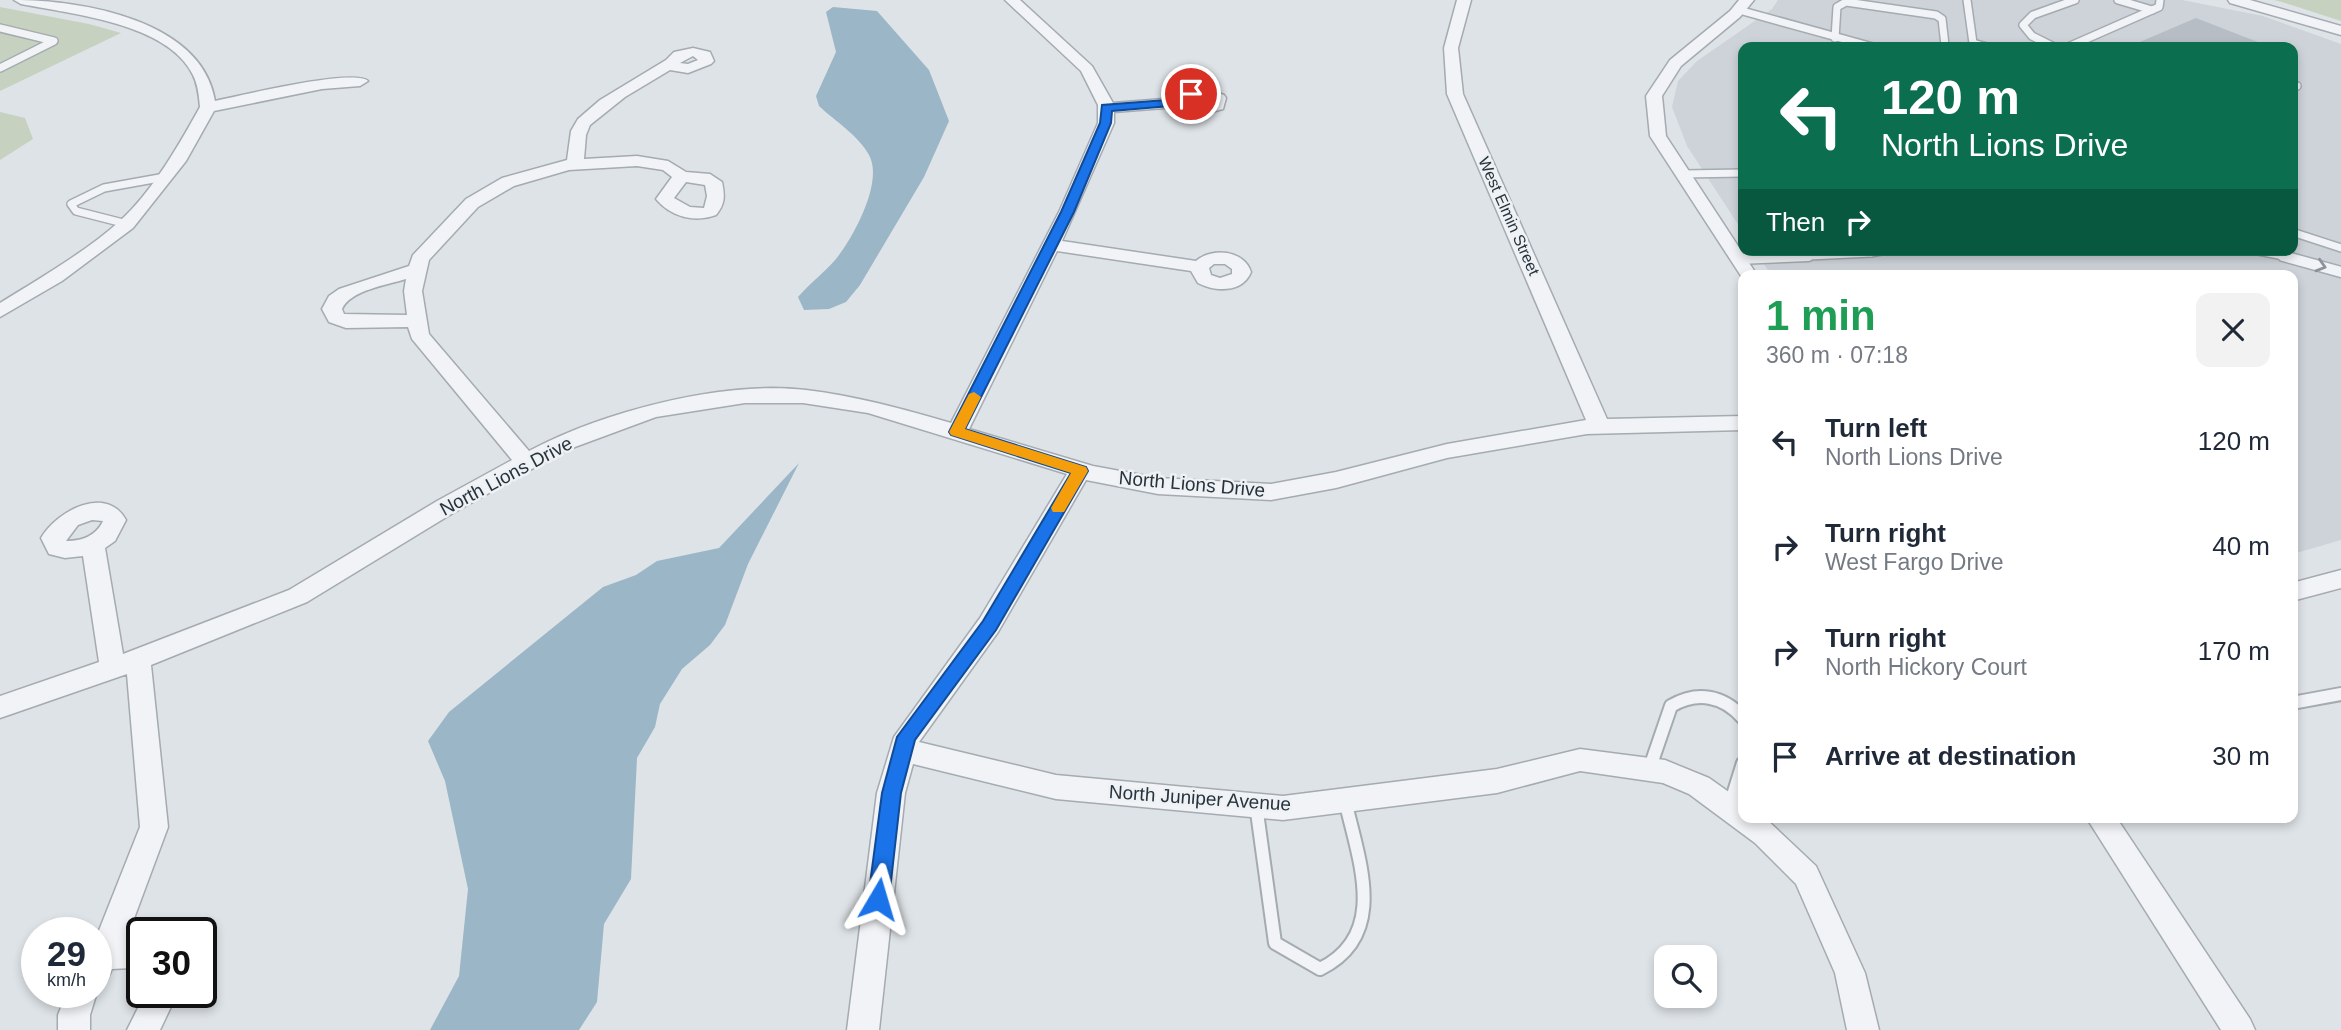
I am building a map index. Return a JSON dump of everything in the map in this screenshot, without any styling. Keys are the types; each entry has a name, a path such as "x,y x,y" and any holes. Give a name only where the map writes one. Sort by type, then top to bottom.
{"street":[{"path":"0,311 55,277 127,224 178,161 208,107 205,85 198,70 189,58 162,38 126,23 21,0"},
{"path":"957,432 1051,245 1106,123 1106,108 1087,69 1013,0"},
{"name":"West Elmin Street","path":"1464,0 1451,48 1455,94 1600,427"},
{"path":"2235,0 2341,31"},
{"path":"1743,5 1675,63 1654,96 1658,136 1745,270"},
{"path":"575,164 578,133 585,120 650,74 671,63"},
{"path":"208,107 322,84 360,81"},
{"path":"1106,108 1182,102"},
{"path":"526,462 419,335 413,291 420,259 472,203 508,183 575,164 637,160 668,166 682,177"},
{"path":"1051,245 1200,267"},
{"path":"417,321 346,322 336,318 332,309 336,300 346,293 418,269"},
{"name":"North Lions Drive","path":"0,707 126,664 298,596 556,446 653,411 745,396 803,396 870,406 1080,471 1158,485 1271,492 1336,480 1447,451 1600,427 1738,423"},
{"path":"863,1030 891,793 907,737 989,625 1080,471"},
{"path":"93,544 126,664 154,827 112,935"},
{"path":"2298,590 2341,579"},
{"name":"North Juniper Avenue","path":"903,750 1056,787 1283,808 1497,780 1580,760 1657,771 1699,786 1738,814"},
{"name":"North Juniper Avenue","path":"1750,823 1765,834 1806,875 1850,973 1863,1030"},
{"path":"2104,823 2239,1030"},
{"path":"74,1030 76,1008"},
{"path":"143,1030 155,1008"}],"lane":[{"path":"1967,0 1972,42"},
{"path":"2044,42 2032,36 2022,25 2033,15 2075,0"},
{"path":"2118,0 2152,10"},
{"path":"2079,42 2159,7 2160,0"},
{"path":"1835,38 1837,7 1846,2 1936,15 1942,19 1945,42"},
{"path":"1743,5 1852,42"},
{"path":"0,28 54,39 0,68"},
{"path":"1683,174 1738,173"},
{"path":"127,224 76,211 71,204 83,195 102,188 164,177"},
{"path":"2298,235 2341,248"},
{"path":"1738,259 1783,256"},
{"path":"2284,256 2341,272"},
{"path":"2298,702 2341,694"},
{"path":"1657,771 1671,706 1695,696 1714,698 1731,705 1738,713"},
{"path":"1729,808 1738,779"},
{"path":"1256,805 1275,943 1321,969 1343,957 1361,930 1364,894 1345,800"}],"shaded area":[{"path":"1778,0 2182,0 2263,16 2341,44 2341,540 2298,553 2298,270 1768,270 1759,256 2298,256 2298,42 1738,42 1738,224 1687,146 1672,107 1678,81 1697,61 1772,9"}],"green space":[{"path":"2274,0 2341,0 2341,21 2282,2"},
{"path":"0,7 89,24 121,33 0,91"},
{"path":"0,112 25,118 33,139 0,160"}],"water":[{"path":"833,7 877,11 929,70 949,121 924,177 860,285 846,302 829,309 804,310 798,297 843,250 858,224 873,180 873,166 865,148 819,106 816,96 836,52 826,12"},
{"path":"799,463 748,564 725,625 710,645 682,669 660,704 655,727 637,758 631,879 604,924 597,1002 579,1030 430,1030 459,976 468,889 445,781 428,741 449,712 603,587 636,575 657,561 719,548"}],"building":[{"path":"2196,18 2258,42 2140,42"}],"slow traffic":[{"path":"974,397 957,432 1080,471 1058,508"}],"route":[{"path":"878,899 891,793 907,737 989,625 1080,471 957,432 1068,212 1106,123 1106,108 1182,102 1186,95 1191,94"}]}
